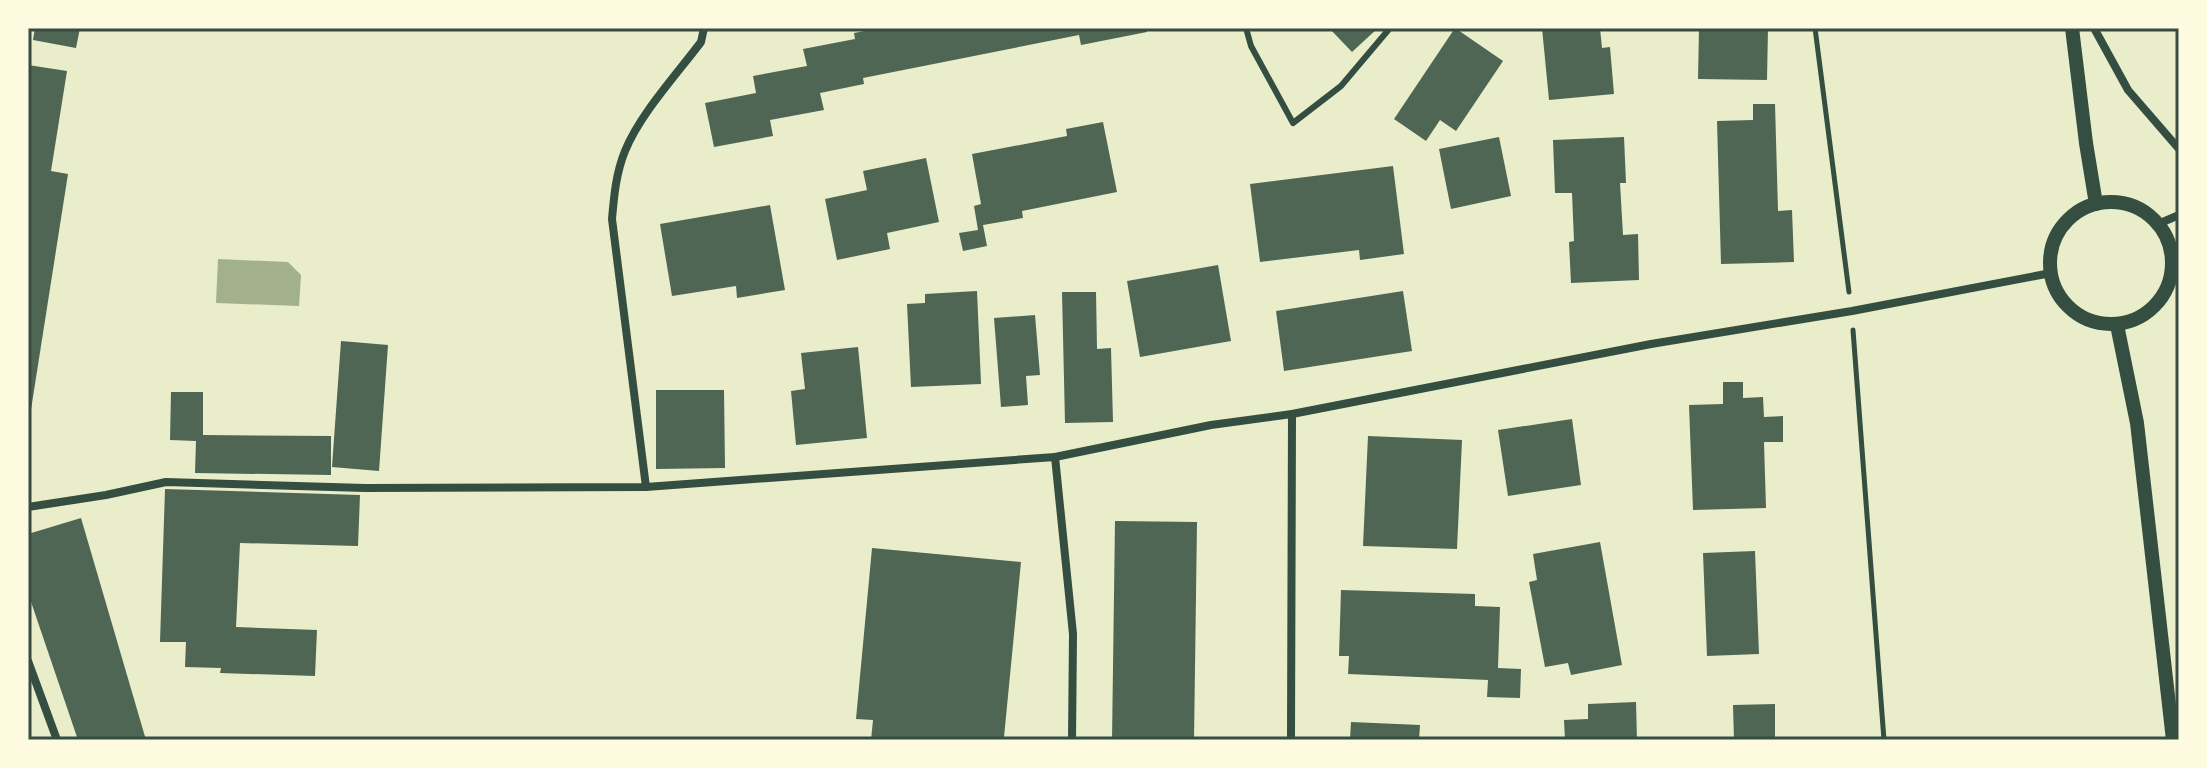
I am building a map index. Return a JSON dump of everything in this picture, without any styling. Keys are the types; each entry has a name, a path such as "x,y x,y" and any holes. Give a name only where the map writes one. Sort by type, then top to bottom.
{"street":[{"path":"646,487 612,219 616,180 625,149 701,42 704,28"},
{"path":"2072,28 2096,204"},
{"path":"2094,28 2128,90 2179,149"},
{"path":"2114,202 2146,213 2158,224 2168,240 2172,259 2171,278 2164,295 2152,310 2136,320 2117,325 2090,321 2067,306 2056,291 2051,273 2051,255 2056,238 2066,223 2080,211 2096,204 2114,202"},
{"path":"2158,224 2179,215"},
{"path":"28,507 166,482 365,488 646,487 1055,457 1211,425 1292,414 1651,344 1852,311 2051,273"},
{"path":"2117,325 2137,423 2173,740"},
{"path":"1291,740 1292,414"},
{"path":"1055,457 1073,634 1072,740"},
{"path":"28,661 57,740"}],"lane":[{"path":"1246,28 1251,46 1293,123 1341,86 1390,28"}],"path":[{"path":"1815,28 1852,311 1884,740"}],"shaded area":[{"path":"218,259 288,262 301,275 299,306 216,303"}],"building":[{"path":"35,28 80,28 76,48 33,40"},
{"path":"880,28 1146,28 1147,32 1081,45 1079,35 863,78 864,84 820,93 824,110 770,120 773,136 714,147 705,103 756,93 753,76 807,66 803,49 855,39 854,33"},
{"path":"1329,28 1378,28 1352,52"},
{"path":"1455,28 1503,61 1456,131 1440,120 1426,141 1394,119"},
{"path":"1542,28 1600,28 1602,48 1610,47 1614,94 1549,100"},
{"path":"1699,28 1768,28 1767,80 1698,79"},
{"path":"28,65 67,71 51,171 68,174 30,416 28,416"},
{"path":"1753,104 1775,104 1778,211 1792,210 1794,262 1721,264 1717,121 1753,120"},
{"path":"1103,122 1117,192 1022,211 1023,218 983,225 987,246 963,251 959,233 978,230 974,206 981,204 972,154 1067,136 1066,129"},
{"path":"1499,137 1511,196 1451,209 1439,149"},
{"path":"1624,137 1626,183 1620,183 1623,235 1638,234 1639,280 1571,283 1569,242 1574,241 1572,193 1555,193 1553,140"},
{"path":"926,158 939,222 887,233 890,249 837,260 825,199 867,190 863,171"},
{"path":"1393,166 1404,254 1360,260 1359,250 1260,262 1250,184"},
{"path":"770,205 785,290 737,298 736,286 672,296 660,224"},
{"path":"1218,265 1231,341 1140,357 1127,281"},
{"path":"977,291 981,384 911,387 907,304 925,303 925,294"},
{"path":"1403,291 1412,351 1284,371 1276,311"},
{"path":"1062,292 1096,292 1097,349 1111,348 1113,422 1065,423"},
{"path":"1035,315 1040,375 1026,376 1028,405 1001,407 994,318"},
{"path":"341,341 388,345 379,471 332,467"},
{"path":"858,347 867,438 796,445 791,391 805,389 801,353"},
{"path":"1723,382 1743,382 1743,398 1763,397 1764,417 1783,416 1783,442 1764,442 1766,508 1693,510 1689,405 1723,404"},
{"path":"656,390 724,390 725,468 656,469"},
{"path":"171,392 203,392 203,435 331,436 331,475 195,473 196,441 170,440"},
{"path":"1572,419 1581,485 1508,496 1498,430"},
{"path":"1368,436 1462,440 1457,549 1363,546"},
{"path":"165,489 360,495 358,546 240,543 236,627 317,630 315,676 220,673 221,668 185,667 186,642 160,642"},
{"path":"81,518 146,740 78,740 28,593 28,534"},
{"path":"1115,521 1197,522 1194,740 1112,740"},
{"path":"1600,542 1622,665 1571,675 1568,663 1545,667 1529,582 1537,580 1533,554"},
{"path":"872,548 1021,562 1004,737 1012,740 871,740 873,720 856,719"},
{"path":"1755,551 1759,654 1707,656 1703,553"},
{"path":"1341,590 1475,594 1475,606 1500,607 1498,668 1521,669 1520,698 1487,697 1488,680 1348,674 1349,656 1339,656"},
{"path":"1636,702 1637,740 1565,740 1564,720 1588,719 1588,704"},
{"path":"1775,704 1775,740 1734,740 1733,705"},
{"path":"1351,722 1420,725 1419,740 1350,740"}]}
